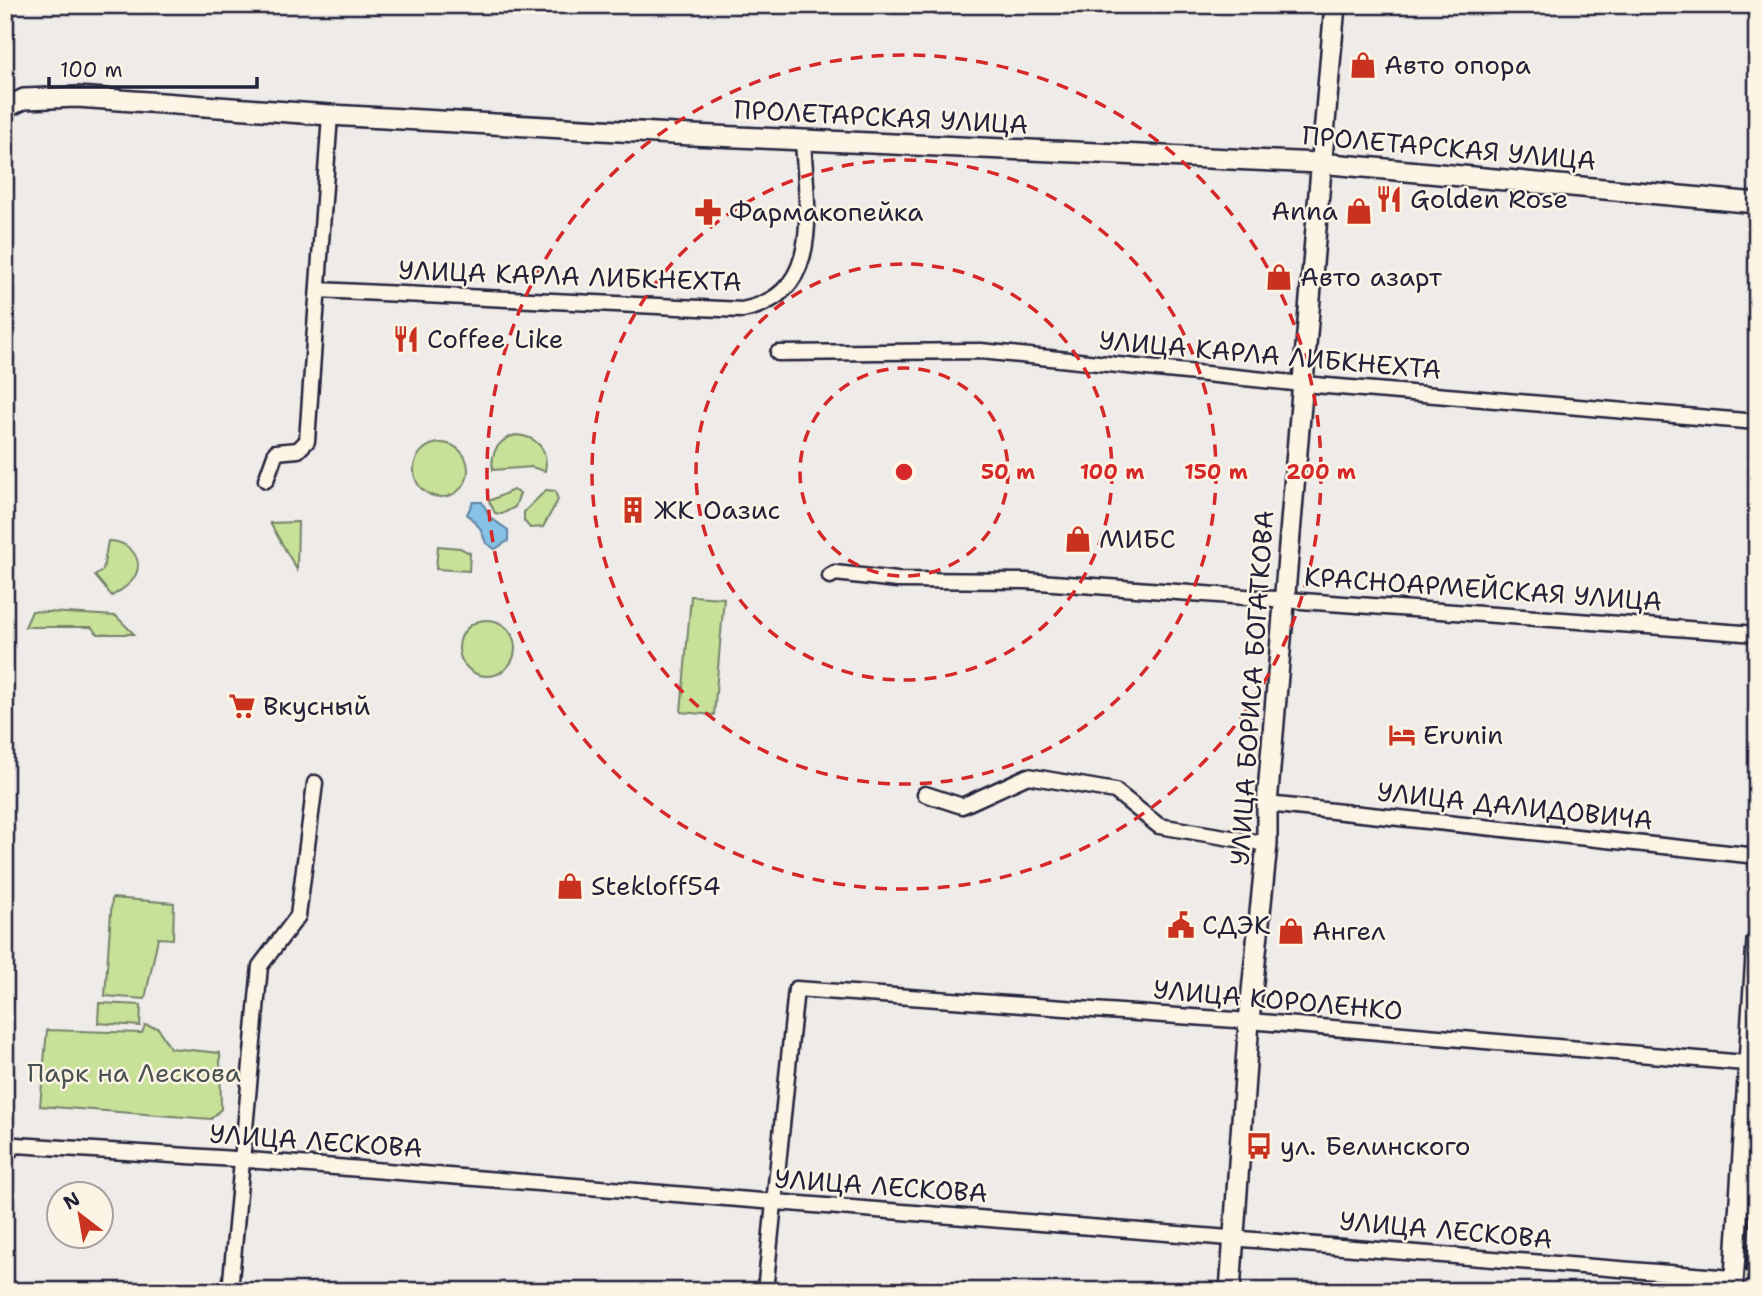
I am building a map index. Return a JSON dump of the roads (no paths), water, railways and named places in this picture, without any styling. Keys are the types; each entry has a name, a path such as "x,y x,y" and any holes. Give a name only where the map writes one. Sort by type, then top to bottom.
{"main road":[{"name":"УЛИЦА БОРИСА БОГАТКОВА","path":"1230,1291 1250,1021 1267,844 1267,804 1335,5"},
{"name":"ПРОЛЕТАРСКАЯ УЛИЦА","path":"5,108 24,99 77,97 330,116 1320,163 1757,202"},
{"path":"1735,1285 1753,1064 1757,941"}],"street":[{"path":"266,480 276,452 298,450 307,441 330,116"},
{"name":"УЛИЦА КАРЛА ЛИБКНЕХТА","path":"318,290 742,310 766,306 784,293 797,276 800,265 807,231 803,140"},
{"name":"УЛИЦА КАРЛА ЛИБКНЕХТА","path":"778,353 981,351 1303,384 1757,422"},
{"name":"КРАСНОАРМЕЙСКАЯ УЛИЦА","path":"830,576 835,573 897,580 998,580 1757,634"},
{"path":"925,794 962,806 1028,776 1115,791 1159,826 1267,844"},
{"path":"230,1291 260,965 298,916 315,783"},
{"name":"УЛИЦА ДАЛИДОВИЧА","path":"1267,804 1757,856"},
{"name":"УЛИЦА КОРОЛЕНКО","path":"772,1202 796,989 1250,1021 1753,1064"},
{"name":"УЛИЦА ЛЕСКОВА","path":"5,1154 16,1145 241,1160 1235,1238 1735,1285 1757,1280"},
{"path":"765,1291 772,1202"}],"water":[{"path":"473,502 482,502 491,518 508,530 508,541 495,549 486,543 480,528 467,514"}],"tram line":[{"path":"1743,1291 1757,1084"}],"place":[{"name":"Авто опора","path":"1363,65"},
{"name":"Golden Rose","path":"1389,199"},
{"name":"Anna","path":"1359,211"},
{"name":"Фармакопейка","path":"708,212"},
{"name":"Авто азарт","path":"1279,277"},
{"name":"Coffee Like","path":"406,339"},
{"name":"ЖК Оазис","path":"633,510"},
{"name":"МИБС","path":"1078,539"},
{"name":"Вкусный","path":"242,706"},
{"name":"Erunin","path":"1402,735"},
{"name":"Stekloff54","path":"570,886"},
{"name":"СДЭК","path":"1181,925"},
{"name":"Ангел","path":"1291,931"},
{"name":"ул. Белинского","path":"1259,1146"}],"park label":[{"name":"Парк на Лескова","path":"134,1073"}]}
